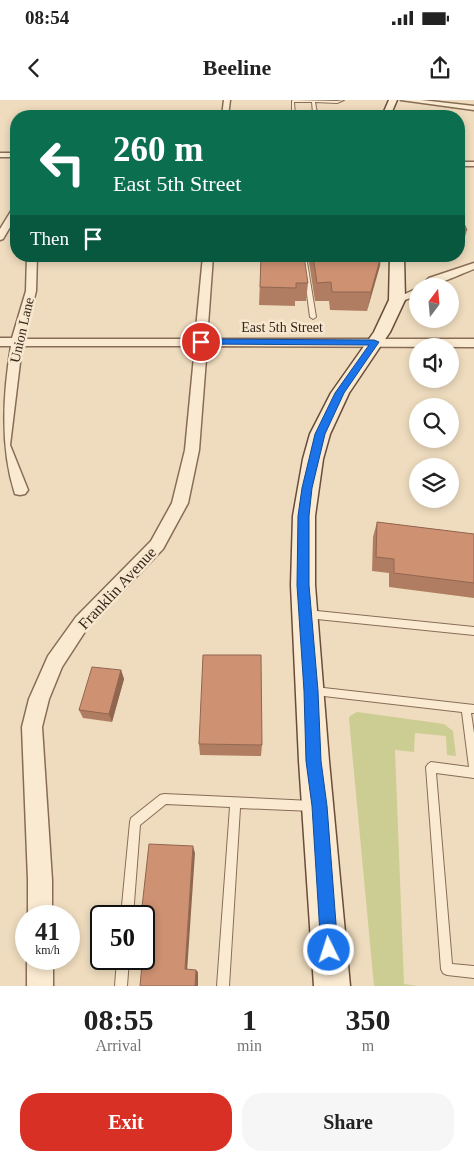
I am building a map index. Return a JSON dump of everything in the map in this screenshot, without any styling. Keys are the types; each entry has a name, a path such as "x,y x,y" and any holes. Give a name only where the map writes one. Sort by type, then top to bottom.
{"main road":[{"path":"332,986 314,761 303,585 303,525 307,488 320,434 340,393 382,332 397,300 398,262"}],"street":[{"path":"404,100 474,108"},
{"path":"0,237 10,220"},
{"name":"Union Lane","path":"20,490 3,445 17,342 31,290 32,262"},
{"name":"Franklin Avenue","path":"40,905 32,727 40,699 55,662 82,622 157,545 180,503 192,450 208,262"},
{"path":"439,278 474,266"},
{"path":"397,300 409,295"},
{"name":"East 5th Street","path":"0,342 474,343"},
{"path":"40,970 40,986"}],"lane":[{"path":"293,101 337,102 343,100"},
{"path":"313,102 314,110"},
{"path":"305,262 313,318"},
{"path":"305,614 474,631"},
{"path":"311,691 470,709 474,772 431,767 448,969 474,972"},
{"path":"128,905 135,822 164,800 319,806"},
{"path":"223,986 235,802"},
{"path":"120,986 122,970"}],"green space":[{"path":"357,712 444,724 453,731 456,756 447,755 446,736 415,733 414,752 395,750 404,984 418,986 374,986 349,719 350,716"}],"building":[{"path":"261,262 305,262 308,283 296,283 296,288 260,287"},
{"path":"314,262 379,262 371,292 332,292 331,282 317,283"},
{"path":"377,522 474,534 474,583 394,573 394,559 376,557"},
{"path":"203,655 261,655 262,745 199,744"},
{"path":"92,667 121,670 109,714 79,710"},
{"path":"149,844 193,846 185,969 196,970 195,986 140,986 141,970 155,970 155,905 142,905"}],"route":[{"path":"201,342 374,342 340,393 320,434 307,488 304,516 302,544 303,585 314,761 329,950"}]}
